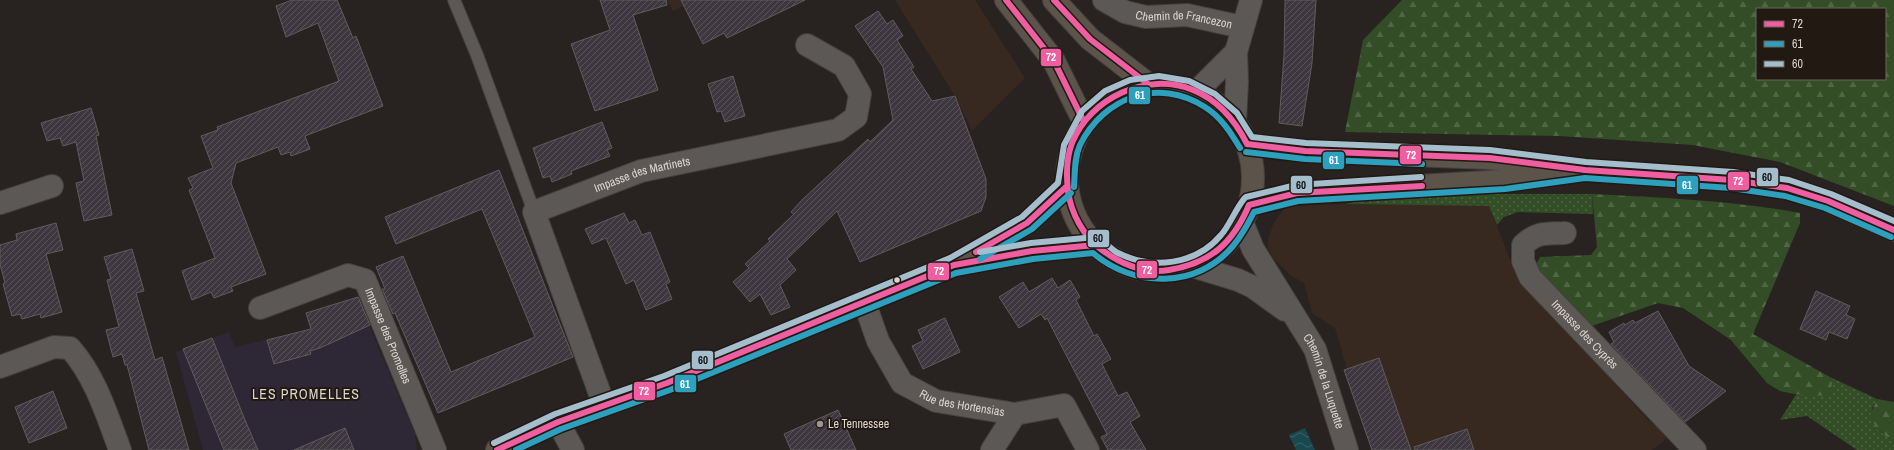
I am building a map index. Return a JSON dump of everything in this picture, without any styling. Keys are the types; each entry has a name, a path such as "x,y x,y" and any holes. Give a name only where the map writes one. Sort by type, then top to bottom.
{"main road":[{"path":"1006,0 1054,62 1084,122"},
{"path":"1054,0 1090,40 1148,84"},
{"path":"1148,84 1173,84 1197,91 1218,104 1235,122 1247,144 1253,174 1246,214 1229,241 1212,256 1192,266 1167,271 1141,270 1116,261 1095,245 1081,228 1071,209 1066,187 1067,164 1070,150 1084,122 1107,100 1123,91 1148,84"},
{"path":"1247,144 1305,152 1490,158 1584,170 1725,180 1787,188 1828,201 1894,230"},
{"path":"1246,214 1297,193 1505,181 1584,170"},
{"path":"497,450 558,422 604,404 667,383 954,264 1027,223 1066,187"},
{"path":"954,264 1032,251 1095,245"}],"street":[{"name":"Chemin de Francezon","path":"1104,0 1125,12 1146,17 1187,15 1242,27"},
{"path":"1235,122 1237,82 1236,52 1251,0"},
{"name":"Impasse des Martinets","path":"534,212 641,170 838,130 856,118 860,94 844,66 808,45"},
{"path":"1197,91 1236,52"},
{"path":"0,203 52,186"},
{"path":"534,212 604,404"},
{"name":"Chemin de la Luquette","path":"1246,214 1253,249 1293,316 1315,349 1346,450"},
{"name":"Impasse des Cyprès","path":"1565,233 1532,236 1523,245 1523,261 1530,277 1695,450"},
{"name":"Chemin de la Luquette","path":"1192,266 1238,280 1253,287 1293,316"},
{"name":"Impasse des Promelles","path":"260,308 348,275 365,280 435,450"},
{"name":"Rue des Hortensias","path":"864,301 878,341 902,383 936,401 1015,414 1064,405 1088,450"},
{"path":"0,367 54,347 70,348 79,359 104,406 120,450"},
{"path":"992,450 1015,414"},
{"path":"558,422 573,450"}],"lane":[{"path":"454,0 478,55 534,212"}],"shaded area":[{"path":"667,0 695,0 673,11"},
{"path":"895,0 975,0 1025,78 972,131 955,96"},
{"path":"1345,204 1489,206 1515,272 1647,419 1666,435 1664,441 1652,450 1372,450 1344,370 1347,369 1335,328 1312,313 1304,283 1291,276 1274,259 1268,248 1268,240 1273,225 1282,211 1290,206"},
{"path":"363,311 415,434 417,450 203,450 176,352 229,332 235,347 311,329 306,313"}],"green space":[{"path":"1402,0 1894,0 1894,206 1780,162 1693,145 1559,136 1345,132 1363,40"},
{"path":"1490,194 1592,194 1593,214 1518,212 1504,217 1497,225 1489,206 1345,204 1357,201"},
{"path":"1592,194 1723,202 1800,213 1800,223 1753,334 1830,377 1832,381 1831,391 1825,396 1794,394 1780,391 1767,383 1731,340 1683,308 1658,303 1583,329 1535,267 1540,257 1591,255 1597,247"},
{"path":"1830,377 1877,399 1872,408 1877,429 1894,443 1894,450 1857,450 1807,416 1780,420 1797,393 1825,396 1832,381"},
{"path":"1877,399 1894,402 1894,443 1877,429 1870,415"}],"water":[{"path":"1305,428 1315,450 1296,450 1289,435"}],"building":[{"path":"292,0 337,0 353,38 356,36 383,106 305,136 310,149 291,156 290,152 281,155 278,147 236,163 231,183 266,274 231,287 233,291 214,298 211,292 192,300 182,271 215,258 189,190 193,188 188,178 213,168 201,136 218,130 217,127 339,81 318,23 286,37 276,6"},
{"path":"600,0 666,0 667,5 633,15 658,90 595,111 571,44 610,30"},
{"path":"681,0 805,0 727,38 724,33 703,44"},
{"path":"1285,0 1316,0 1312,63 1302,126 1279,123 1284,55"},
{"path":"878,11 887,24 893,20 903,36 897,40 914,67 911,69 932,101 955,96 986,179 986,197 981,211 860,262 837,211 787,259 796,270 780,285 790,307 771,315 760,294 750,302 733,282 749,268 745,264 770,241 768,239 794,214 791,212 803,199 868,139 870,142 893,120 883,67 855,26"},
{"path":"733,76 745,116 725,122 721,111 717,112 708,84"},
{"path":"91,108 99,135 96,136 112,215 84,221 76,183 84,181 76,142 63,146 60,138 47,141 41,123"},
{"path":"602,122 612,148 607,150 610,156 571,171 572,174 552,182 550,176 543,178 533,148"},
{"path":"499,170 573,357 438,413 395,313 393,314 382,289 385,289 376,267 403,256 451,372 535,337 482,209 396,244 385,217"},
{"path":"624,213 629,223 635,220 642,235 650,232 670,282 666,284 672,299 646,310 634,280 626,284 606,238 592,244 585,229"},
{"path":"56,223 63,250 46,254 62,312 41,318 40,314 22,319 20,314 12,316 3,284 5,283 0,264 0,245 17,240 16,234"},
{"path":"132,249 144,291 136,293 155,360 162,357 189,450 149,450 127,365 125,365 122,354 113,357 106,330 119,327 107,280 111,279 104,257"},
{"path":"1052,278 1058,288 1070,280 1080,297 1076,300 1094,336 1097,334 1111,359 1102,364 1118,396 1127,392 1140,416 1130,422 1146,450 1108,450 1101,437 1107,434 1047,318 1045,320 1041,314 1019,328 999,297 1023,282 1029,292"},
{"path":"1816,291 1850,306 1846,315 1855,319 1847,339 1829,332 1826,340 1800,329"},
{"path":"358,297 370,325 320,348 310,351 311,354 274,364 267,340 311,329 306,313"},
{"path":"1658,311 1689,366 1726,391 1685,422 1611,344 1614,342 1609,332 1624,323 1625,325 1633,320 1635,323"},
{"path":"945,318 960,352 923,369 912,346 923,341 918,330"},
{"path":"212,338 258,450 224,450 183,349"},
{"path":"1379,358 1411,450 1372,450 1344,370"},
{"path":"53,391 67,428 29,443 15,407"},
{"name":"Le Tennessee","path":"838,410 856,450 791,450 784,434"},
{"path":"345,428 354,450 294,450"},
{"path":"1467,429 1474,450 1415,450 1414,447"}],"transit line":[{"name":"72","path":"1006,0 1054,61 1084,122"},
{"name":"72","path":"1054,0 1090,39 1148,84"},
{"name":"60","path":"494,443 555,414 664,376 950,258 1022,217 1058,183 1064,145 1082,111 1105,91 1130,80 1159,76 1189,81 1215,94 1237,113 1252,137 1306,143 1490,150 1586,162 1733,172 1789,180 1831,194 1894,221"},
{"name":"72","path":"1247,144 1237,127 1225,112 1202,94 1175,85 1157,84 1139,87 1122,92 1106,101 1092,113 1080,127 1070,149 1067,179 1072,208 1079,224 1089,238 1102,250 1117,260 1134,267 1151,271 1184,267 1209,256 1219,249 1236,230 1249,205"},
{"name":"61","path":"1074,187 1075,166 1078,150 1090,128 1103,115 1118,104 1134,97 1151,93 1169,94 1187,98 1205,107 1221,120 1240,148"},
{"name":"72","path":"1247,144 1305,151 1490,158 1585,170 1732,180 1787,188 1828,201 1894,230"},
{"name":"61","path":"1246,152 1305,159 1422,164"},
{"name":"60","path":"980,252 1031,243 1096,237 1118,253 1131,258 1145,262 1173,262 1199,253 1211,245 1224,231 1240,204 1246,197 1296,185 1421,177"},
{"name":"61","path":"516,450 561,429 670,390 956,273 1033,259 1093,253 1109,265 1127,273 1146,278 1165,279 1184,276 1202,270 1218,260 1233,246 1245,229 1254,212 1298,201 1505,189 1585,178 1731,188 1785,196 1825,208 1891,237"},
{"name":"72","path":"1249,205 1297,193 1422,186"},
{"name":"72","path":"976,252 1027,223 1066,187"},
{"name":"61","path":"980,259 1032,229 1071,193"},
{"name":"72","path":"497,450 558,422 667,383 954,265 1032,251 1095,245"}],"place":[{"name":"Le Tennessee","path":"820,424"}],"district":[{"name":"LES PROMELLES","path":"306,394"}]}
